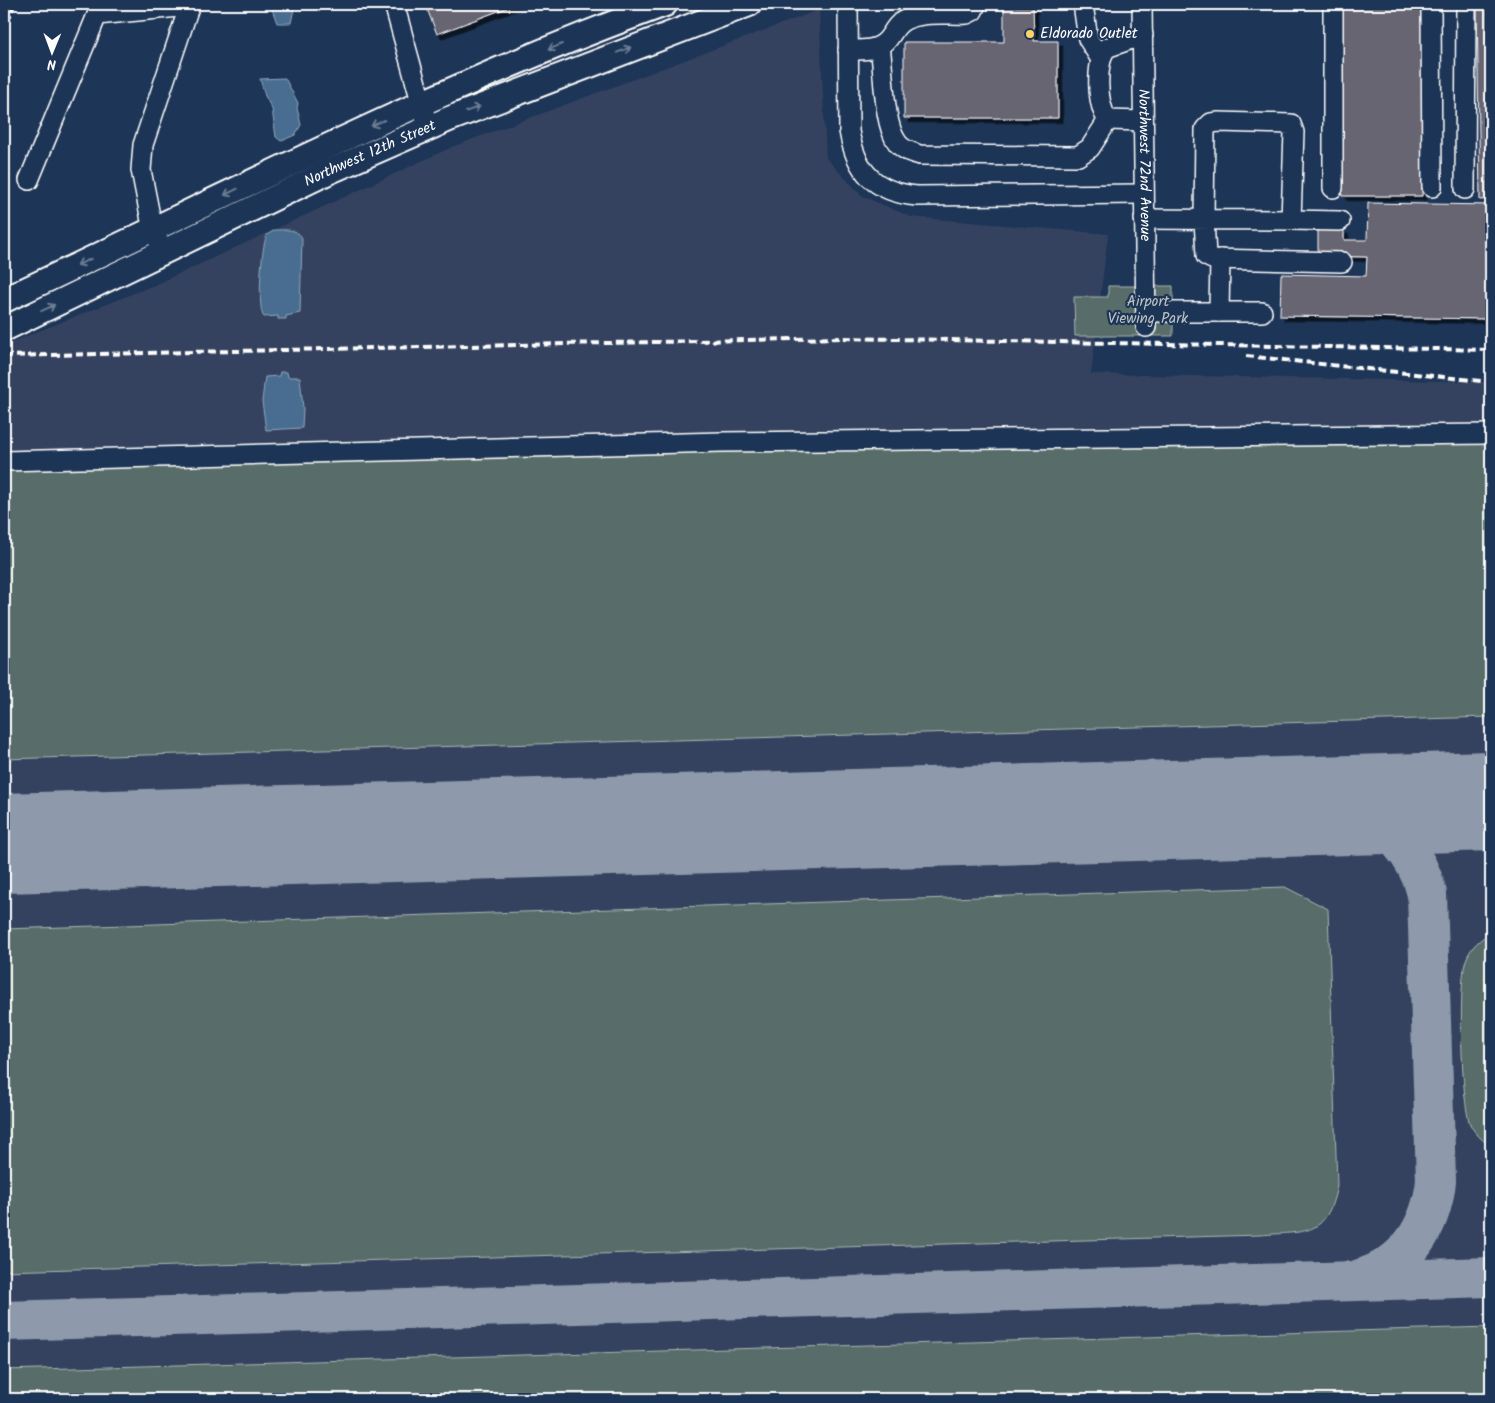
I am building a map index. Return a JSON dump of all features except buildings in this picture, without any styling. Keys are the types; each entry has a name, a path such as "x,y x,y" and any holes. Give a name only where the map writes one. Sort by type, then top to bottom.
{"main road":[{"name":"Northwest 12th Street","path":"4,300 422,103 618,21 666,4"},
{"name":"Northwest 12th Street","path":"4,329 328,172 428,128 688,25 749,4"}],"street":[{"path":"394,4 428,128"},
{"path":"848,4 849,131 851,146 863,172 871,179 893,192 918,196 1144,194"},
{"path":"848,50 873,49 880,46 886,42 898,24 907,19 919,15 967,14 973,11 976,4"},
{"path":"1083,4 1088,38 1100,58 1100,99 1108,120"},
{"name":"Northwest 72nd Avenue","path":"1142,4 1146,319 1219,312"},
{"path":"1333,4 1333,188"},
{"path":"1431,4 1432,187"},
{"path":"1465,189 1466,4"},
{"path":"29,180 97,15 190,5 143,145 141,170 152,231 164,253"},
{"path":"1100,58 1106,48 1143,35"},
{"path":"880,46 888,117 892,132 897,142 905,150 920,156 1078,156 1090,148 1108,120"},
{"path":"1108,120 1143,121"},
{"path":"1291,220 1294,127 1291,124 1219,122 1211,124 1205,129 1204,220 1206,256 1220,259 1342,262"},
{"path":"1144,219 1340,221"},
{"path":"1220,259 1219,312 1262,312"},
{"path":"4,461 808,440 1491,434"}],"shaded area":[{"path":"270,4 295,4 291,23 277,23"},
{"path":"819,10 826,158 862,196 911,217 1108,234 1091,374 1491,382 1491,1399 4,1399 4,345 157,284 452,147"},
{"path":"285,78 298,103 297,108 301,125 295,135 281,141 276,137 272,109 265,96 260,79"},
{"path":"275,230 294,231 302,238 300,313 286,316 286,319 278,319 278,316 264,317 262,312 261,278 263,252 267,235"},
{"path":"280,372 287,372 288,377 300,377 303,408 302,428 266,430 262,401 265,377 279,376"}],"green space":[{"name":"Airport Viewing Park","path":"1108,286 1173,286 1173,336 1075,336 1074,297 1108,297"},
{"path":"1491,442 1491,717 4,759 4,471 715,451"},
{"path":"1285,887 1328,909 1337,1186 1327,1215 1320,1223 1302,1231 1260,1235 4,1271 4,929"},
{"path":"1491,932 1491,1146 1474,1131 1467,1111 1464,1092 1461,1015 1466,960 1473,947"},
{"path":"1491,1327 1491,1399 4,1399 4,1370"}],"taxiway":[{"path":"1482,801 1491,802"},
{"path":"1296,806 1350,812 1378,823 1390,832 1409,854 1417,866 1427,894 1436,1181 1429,1214 1414,1242 1391,1265 1377,1273 1360,1279"},
{"path":"4,1321 1491,1277"}],"runway":[{"path":"4,843 1491,801"}],"railway":[{"path":"4,33 14,4"},
{"path":"4,356 841,338 1491,350"},
{"path":"1246,356 1481,381"}],"place":[{"name":"Eldorado Outlet","path":"1030,34"}]}
